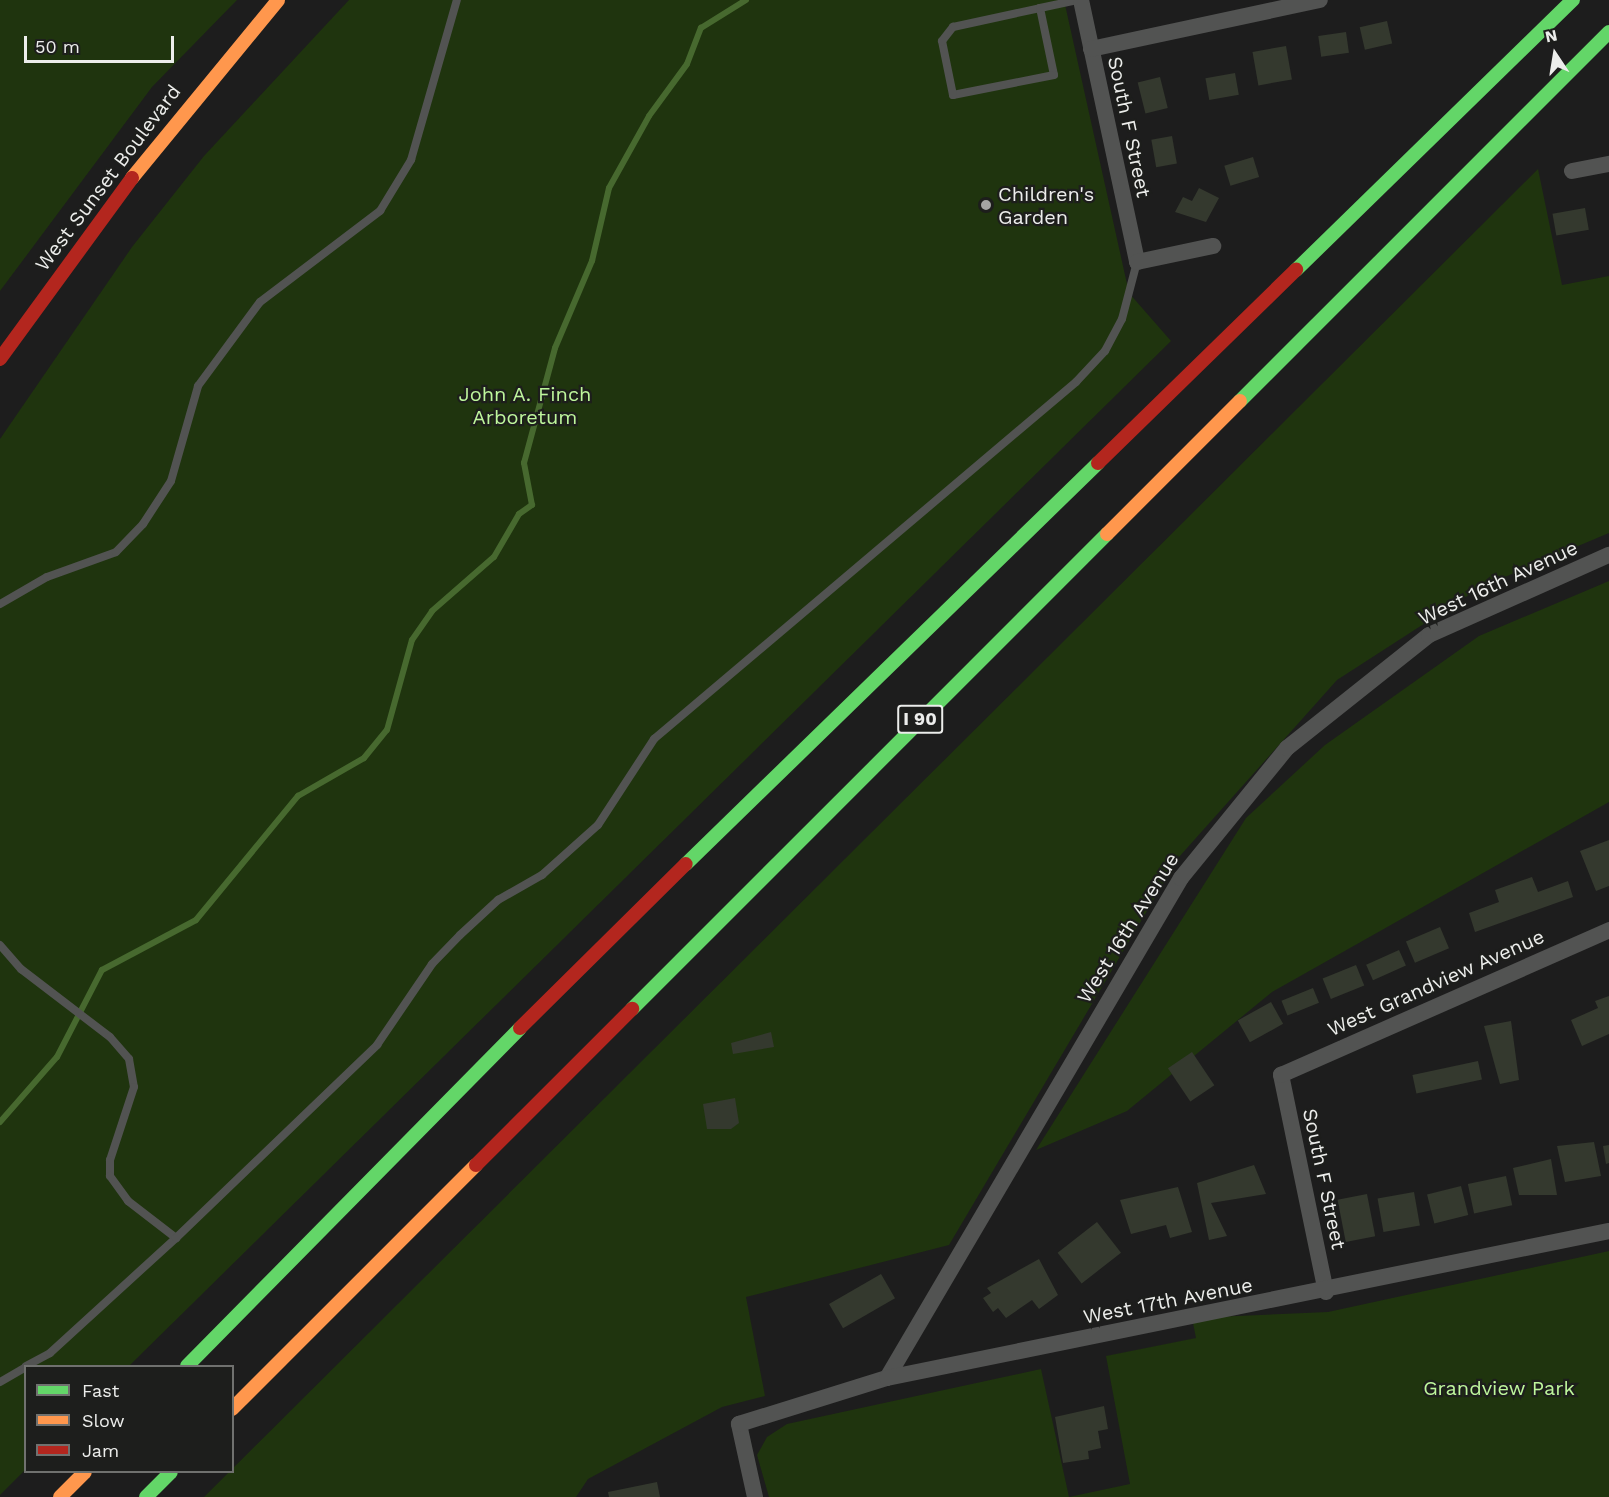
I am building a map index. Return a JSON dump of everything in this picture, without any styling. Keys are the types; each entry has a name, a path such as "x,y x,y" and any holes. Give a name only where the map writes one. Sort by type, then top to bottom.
{"main road":[{"name":"West Sunset Boulevard","path":"0,359 167,129 278,0"},
{"path":"189,1365 559,988 1573,0"},
{"name":"I 90","path":"234,1407 1609,32"},
{"path":"60,1497 84,1473"},
{"path":"146,1497 170,1473"}],"street":[{"name":"South F Street","path":"1079,0 1137,262"},
{"path":"1091,49 1320,0"},
{"path":"1572,171 1609,164"},
{"path":"1137,262 1214,246"},
{"name":"West 16th Avenue","path":"887,1378 1181,878 1287,748 1429,635 1609,555"},
{"name":"West Grandview Avenue","path":"1281,1075 1609,930"},
{"name":"South F Street","path":"1281,1075 1326,1292"},
{"name":"West 17th Avenue","path":"755,1497 739,1424 887,1378 1326,1292 1609,1231"}],"lane":[{"path":"0,604 62,570 116,552 143,524 171,482 198,386 260,302 380,211 411,160 457,0"},
{"path":"1040,8 1054,75 953,95 942,41 953,27 1040,8 1079,0"},
{"path":"29,1365 50,1353 176,1238 377,1045 432,963 460,935 498,900 542,875 597,825 654,739 1076,382 1105,351 1122,319 1137,262"},
{"path":"0,945 21,969 91,1022 129,1059 134,1087 110,1160 111,1176 128,1201 176,1238"},
{"path":"0,1382 24,1368"}],"green space":[{"path":"0,0 237,0 152,87 0,291"},
{"name":"John A. Finch Arboretum","path":"349,0 1064,0 1129,293 1171,341 130,1365 24,1365 24,1471 0,1495 0,439 132,247 204,156"},
{"path":"1538,169 1562,285 1609,276 1609,533 1481,587 1337,680 1179,857 949,1245 746,1297 765,1396 722,1407 588,1479 576,1497 204,1497 228,1473 234,1473 234,1467"},
{"path":"1609,581 1609,802 1272,992 1127,1111 1036,1150 1246,818 1325,745 1479,636"},
{"name":"Grandview Park","path":"1609,1251 1609,1497 1069,1497 1130,1484 1106,1356 1196,1338 1192,1318 1328,1312"},
{"path":"1041,1369 1069,1497 769,1497 757,1455 767,1437 787,1424"}],"building":[{"path":"1387,21 1392,43 1365,50 1360,27"},
{"path":"1346,32 1349,53 1321,57 1318,36"},
{"path":"1286,46 1292,79 1258,85 1253,52"},
{"path":"1235,73 1239,95 1209,100 1205,78"},
{"path":"1160,77 1168,108 1145,114 1138,83"},
{"path":"1172,136 1177,164 1156,167 1151,140"},
{"path":"1253,157 1259,177 1230,186 1224,166"},
{"path":"1199,188 1219,198 1206,222 1175,212 1183,197 1192,201"},
{"path":"1585,208 1589,230 1556,235 1553,214"},
{"path":"1609,840 1609,886 1596,891 1580,851"},
{"path":"1532,877 1538,892 1568,881 1573,897 1475,932 1469,913 1499,902 1495,890"},
{"path":"1440,927 1449,948 1415,963 1406,941"},
{"path":"1399,950 1406,966 1373,980 1366,965"},
{"path":"1356,965 1364,985 1331,999 1323,978"},
{"path":"1313,988 1319,1003 1287,1016 1281,1001"},
{"path":"1609,996 1609,1034 1582,1046 1571,1020 1598,1008 1595,1001"},
{"path":"1271,1002 1283,1024 1250,1042 1238,1020"},
{"path":"1511,1021 1519,1080 1500,1084 1484,1026"},
{"path":"771,1032 774,1047 733,1054 731,1043"},
{"path":"1192,1052 1214,1085 1190,1101 1168,1068"},
{"path":"1478,1061 1482,1080 1416,1094 1412,1075"},
{"path":"735,1098 739,1123 731,1129 707,1129 703,1104"},
{"path":"1594,1142 1601,1176 1565,1182 1557,1146"},
{"path":"1609,1145 1609,1163 1606,1164 1603,1146"},
{"path":"1551,1159 1557,1195 1519,1195 1513,1168"},
{"path":"1254,1165 1266,1194 1211,1203 1227,1236 1209,1240 1197,1183"},
{"path":"1506,1176 1512,1205 1474,1213 1468,1184"},
{"path":"1461,1186 1468,1215 1434,1224 1427,1194"},
{"path":"1178,1187 1192,1232 1170,1238 1166,1225 1131,1234 1120,1200"},
{"path":"1414,1192 1420,1225 1383,1232 1378,1198"},
{"path":"1367,1194 1375,1236 1346,1242 1338,1200"},
{"path":"1097,1222 1121,1253 1082,1284 1058,1253"},
{"path":"1039,1259 1058,1295 1039,1309 1032,1300 1006,1318 998,1308 993,1312 983,1298 991,1293 987,1288"},
{"path":"881,1274 895,1298 843,1328 829,1304"},
{"path":"1104,1406 1108,1429 1098,1431 1101,1448 1088,1451 1089,1459 1063,1463 1055,1417"},
{"path":"657,1482 660,1497 609,1497 608,1492"}],"waterway":[{"path":"0,1122 57,1057 102,970 196,920 298,796 364,758 387,730 412,640 432,611 494,557 519,514 532,505 524,463 555,348 592,261 609,188 649,116 687,64 701,28 746,0"}],"traffic: fast":[{"path":"1296,270 1573,0"},
{"path":"1240,401 1609,32"},
{"path":"686,864 1098,463"},
{"path":"632,1009 1107,534"},
{"path":"188,1365 520,1028"},
{"path":"146,1497 170,1473"}],"traffic: slow":[{"path":"132,178 278,0"},
{"path":"1107,534 1240,401"},
{"path":"234,1407 476,1165"},
{"path":"60,1497 84,1473"}],"traffic: jam":[{"path":"0,359 132,178"},
{"path":"1098,463 1296,270"},
{"path":"520,1028 686,864"},
{"path":"476,1165 632,1009"}],"place":[{"name":"Children's Garden","path":"986,205"}]}
